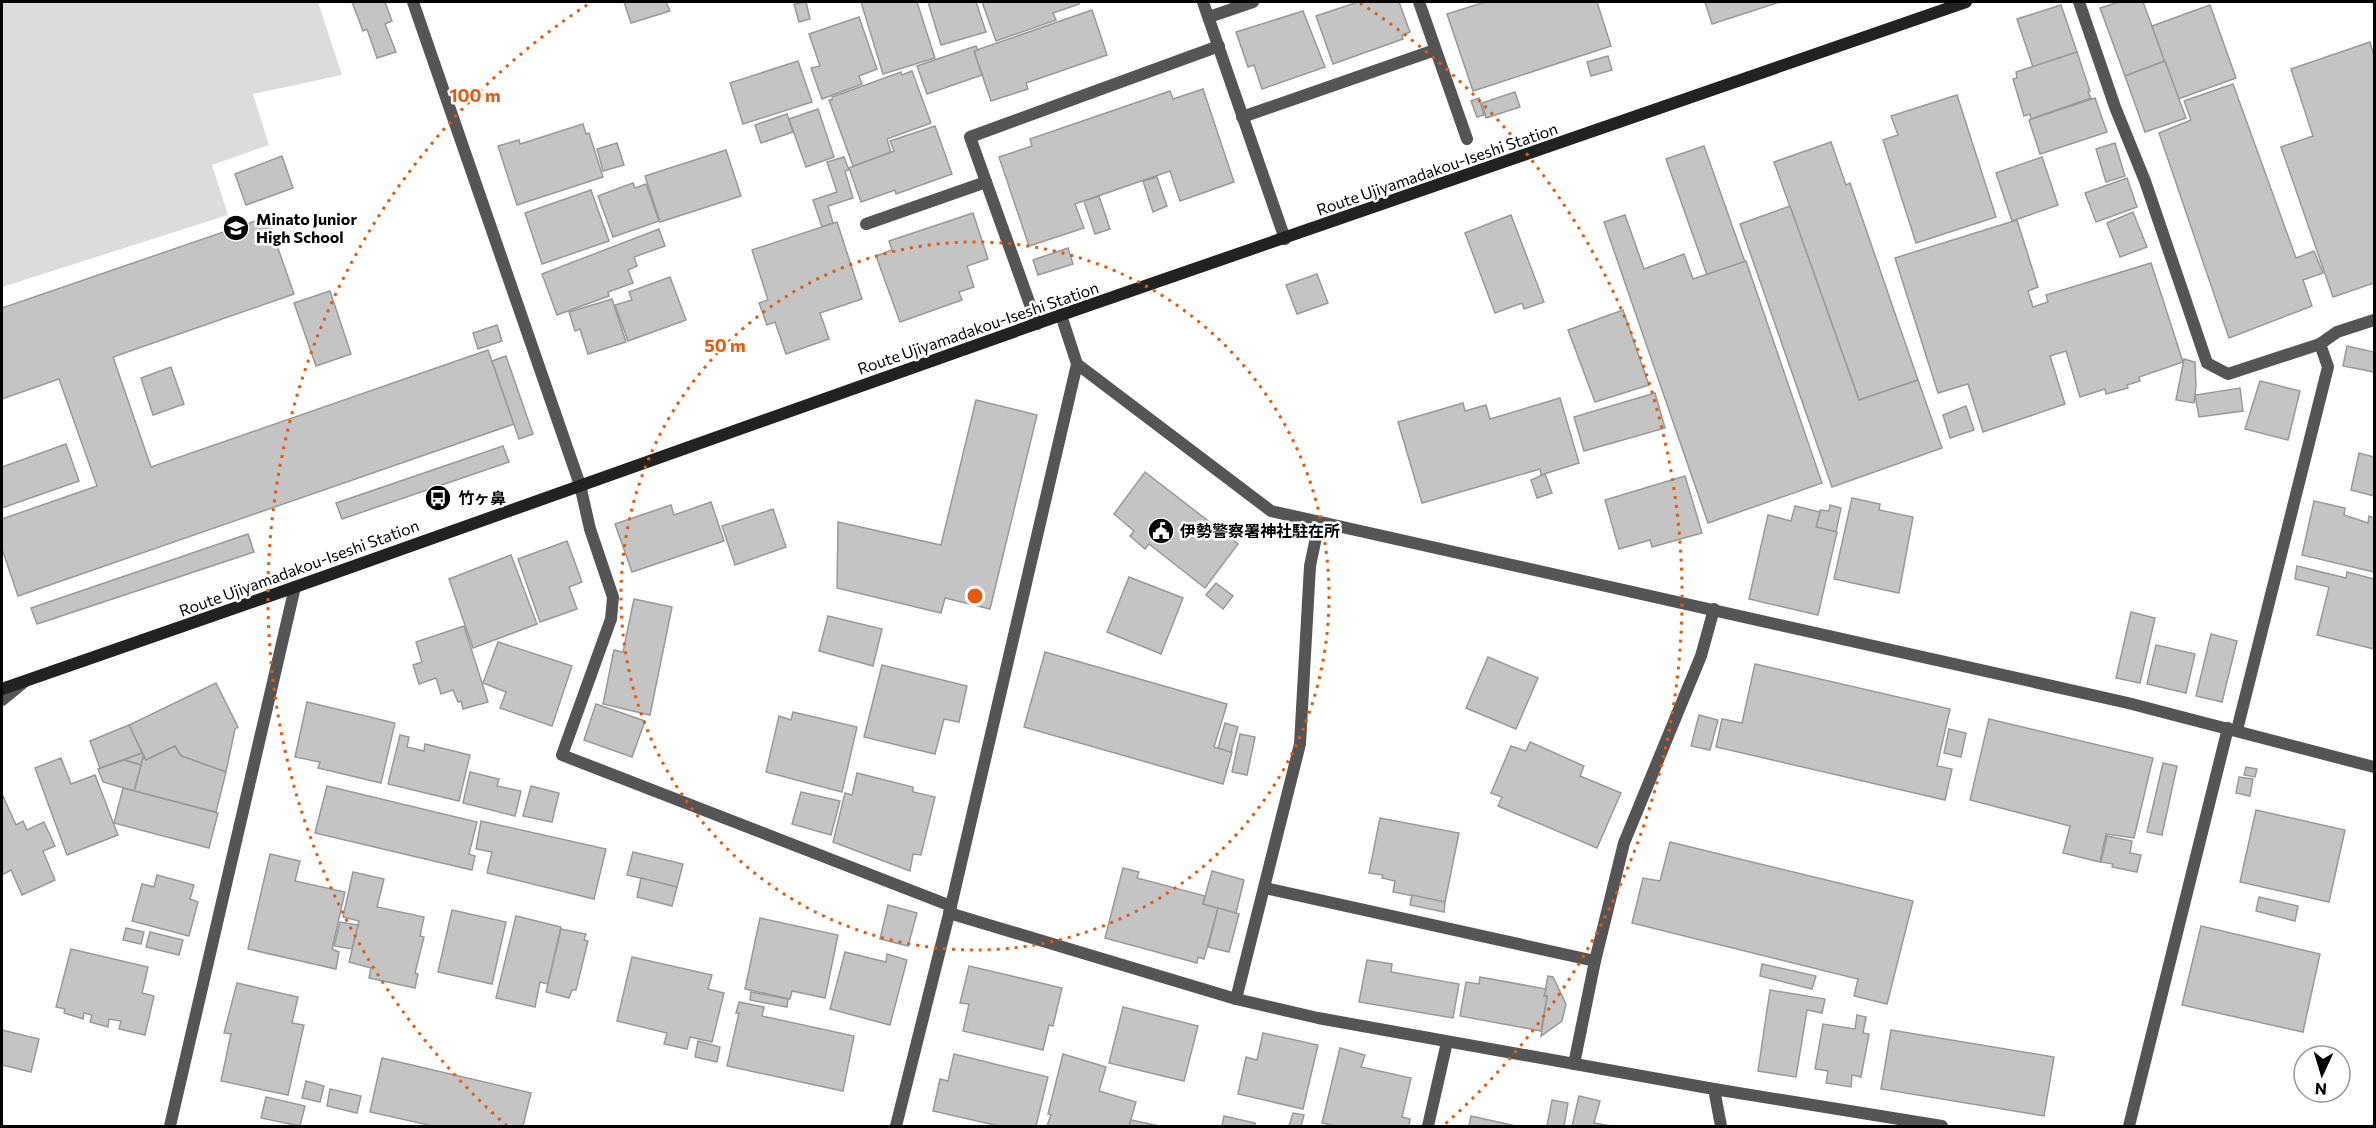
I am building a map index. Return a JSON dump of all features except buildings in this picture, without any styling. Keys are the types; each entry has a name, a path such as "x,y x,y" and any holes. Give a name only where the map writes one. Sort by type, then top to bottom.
{"main road":[{"name":"Route Ujiyamadakou-Iseshi Station","path":"2,689 295,588 1061,315 1966,2"}],"street":[{"path":"413,2 580,485 590,530 613,597 611,619 562,755 950,910 1236,999 1318,1018 1447,1042 1942,1126"},
{"path":"1203,2 1285,239"},
{"path":"1209,17 1253,2"},
{"path":"1419,2 1467,139"},
{"path":"2079,2 2115,107 2145,181 2207,363 2228,374 2320,345 2337,332 2374,320"},
{"path":"1037,324 970,137 1219,46"},
{"path":"1242,117 1435,50"},
{"path":"866,224 986,182"},
{"path":"896,1126 950,910 1077,364 1061,315"},
{"path":"2129,1126 2328,367 2320,345"},
{"path":"1077,364 1271,511 2128,703 2374,767"},
{"path":"1236,999 1300,744 1310,566 1319,523"},
{"path":"170,1126 295,588"},
{"path":"1574,1064 1595,961 1624,843 1701,656 1714,609"},
{"path":"2,700 24,682"},
{"path":"1264,888 1595,961"},
{"path":"1428,1126 1447,1042"},
{"path":"1714,1089 1721,1126"}],"shaded area":[{"path":"2,2 318,2 342,75 253,94 269,145 212,165 228,215 2,287"}],"place":[{"name":"Minato Junior High School","path":"236,228"},
{"name":"竹ヶ鼻","path":"438,498"},
{"name":"伊勢警察署神社駐在所","path":"1161,531"}]}
